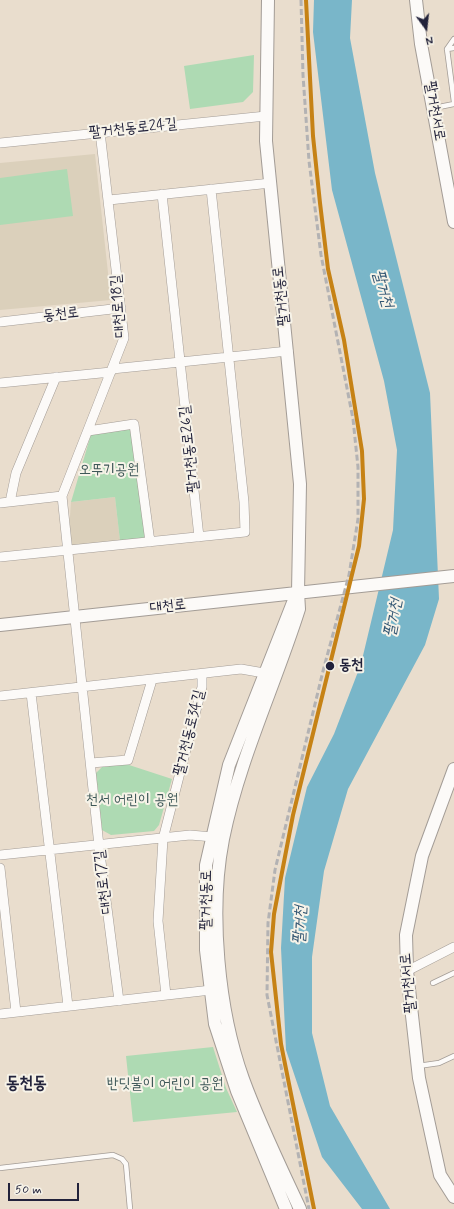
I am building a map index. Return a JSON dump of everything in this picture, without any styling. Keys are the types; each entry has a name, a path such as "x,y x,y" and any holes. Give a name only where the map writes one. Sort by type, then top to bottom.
{"main road":[{"name":"팔거천동로","path":"268,0 266,116 300,484 299,609 241,774 223,840 217,893 219,957 224,1009 242,1078 300,1209"},
{"name":"팔거천서로","path":"416,0 421,44 454,222"},
{"name":"대천로","path":"0,625 454,576"},
{"name":"팔거천동로","path":"286,1209 237,1091 215,1024 206,950 206,865 229,765 264,673 298,592"},
{"name":"팔거천서로","path":"454,769 422,856 406,935 407,971 418,1066 440,1175 454,1197"}],"street":[{"name":"팔거천동로24길","path":"0,143 266,116"},
{"name":"대천로18길","path":"75,617 62,496 124,338 100,132"},
{"path":"109,200 271,183"},
{"path":"0,557 245,532 244,502 211,189"},
{"name":"팔거천동로26길","path":"162,194 199,537"},
{"name":"동천로","path":"0,322 121,308"},
{"path":"0,383 288,351"},
{"path":"10,502 16,473 56,377"},
{"path":"88,430 134,424 150,542"},
{"path":"0,503 62,496"},
{"name":"대천로17길","path":"75,617 99,846 119,1000"},
{"path":"0,696 241,669 264,673"},
{"name":"팔거천동로34길","path":"166,995 158,921 163,839 202,687 202,674"},
{"path":"91,763 128,760 152,680"},
{"path":"31,693 68,1006"},
{"path":"0,855 99,846 190,835 213,837"},
{"path":"0,868 16,1012"},
{"path":"407,971 454,947"},
{"path":"0,1014 211,990"}],"lane":[{"path":"433,108 454,103 447,49 454,39"},
{"path":"447,49 454,48"},
{"path":"433,983 454,973"},
{"path":"418,1066 439,1063 454,1056"},
{"path":"0,1168 113,1155 122,1159 126,1164 130,1209"}],"shaded area":[{"path":"95,154 111,300 0,310 0,163"},
{"path":"115,497 120,541 72,546 69,530 71,502"}],"green space":[{"path":"254,55 253,92 243,102 190,109 184,66"},
{"path":"67,169 73,216 0,225 0,178"},
{"name":"오뚜기공원","path":"131,427 145,538 120,541 115,497 71,502 92,431"},
{"name":"천서 어린이 공원","path":"126,764 172,779 159,825 154,831 111,835 102,830 96,773 102,767"},
{"name":"반딧불이 어린이 공원","path":"213,1047 226,1088 237,1112 133,1122 126,1056"}],"water":[{"name":"팔거천","path":"314,0 352,0 350,38 375,173 430,393 439,599 425,645 348,789 324,871 312,957 312,1033 330,1106 390,1209 362,1209 322,1157 286,1050 281,948 285,878 307,787 334,734 361,664 393,530 397,450 384,381 332,190 313,32"}],"railway":[{"path":"301,0 303,75 309,161 321,255 353,419 358,467 358,519 349,575 323,671 275,870 268,923 267,995 309,1209"}],"transit line":[{"path":"306,0 313,136 320,203 328,269 344,340 362,451 364,499 359,546 293,815 274,914 271,952 281,1044 314,1209"}],"place":[{"name":"동천","path":"330,666"}],"district":[{"name":"동천동","path":"26,1084"}]}
